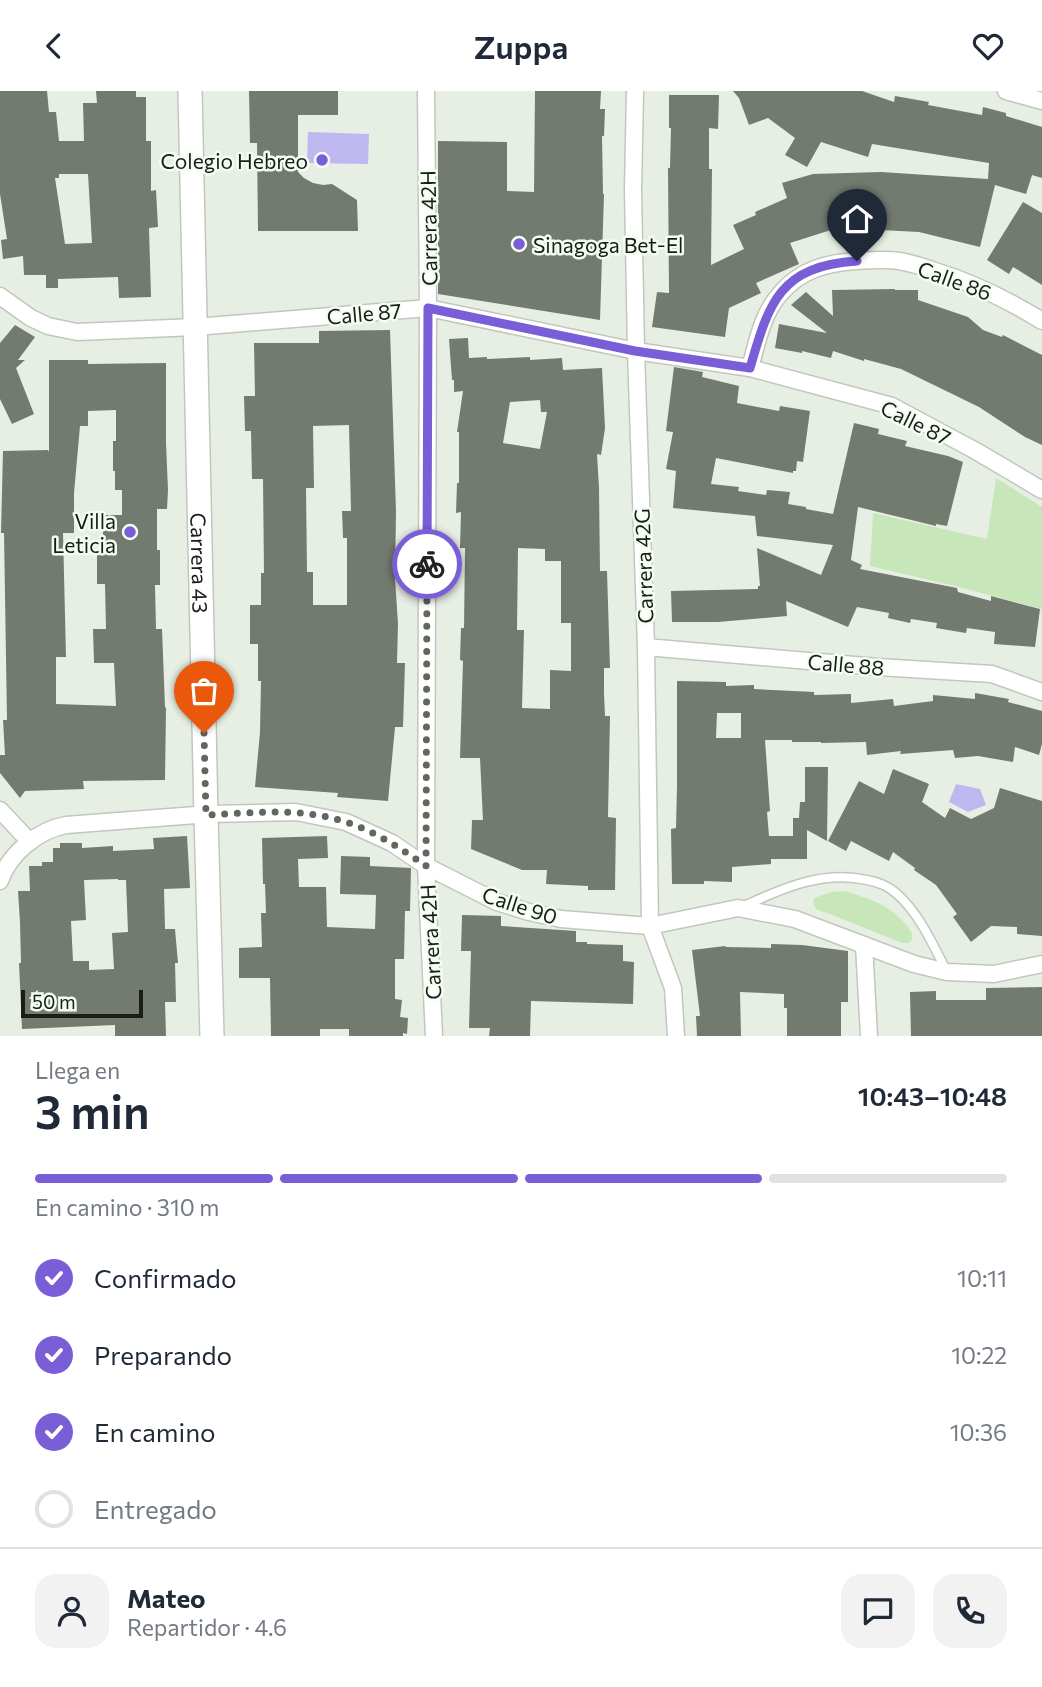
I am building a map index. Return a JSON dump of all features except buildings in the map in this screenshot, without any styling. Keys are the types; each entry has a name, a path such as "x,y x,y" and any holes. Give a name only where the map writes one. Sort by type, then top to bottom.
{"street":[{"name":"Carrera 43","path":"190,91 212,1036"},
{"name":"Carrera 42H","path":"426,91 426,866 434,1036"},
{"name":"Carrera 42G","path":"635,91 635,351 646,647 650,926 673,989 676,1036"},
{"path":"1006,91 1042,101"},
{"name":"Calle 86","path":"750,368 763,325 778,296 801,276 827,264 873,260 907,263 963,280 991,292 1042,321"},
{"name":"Calle 87","path":"1,298 48,326 77,332 195,327 428,308 635,351 750,368 892,406 1042,490"},
{"name":"Calle 88","path":"646,647 992,674 1042,692"},
{"path":"0,810 30,842"},
{"name":"Calle 90","path":"0,881 8,862 30,842 62,825 296,812 346,822 392,843 426,866 497,902 561,919 650,926 738,908 795,919 914,964 947,972 995,974 1042,964"},
{"path":"864,945 869,1036"}],"lane":[{"name":"Calle 90","path":"738,908 808,881 834,876 877,882 894,891 906,903 947,972"}],"green space":[{"path":"996,478 1042,507 1042,609 870,566 873,513 987,539"},
{"path":"846,891 891,910 912,933 909,943 902,943 817,910 813,903 814,898 831,892"}],"shaded area":[{"path":"308,132 369,134 368,164 307,163"},
{"path":"956,784 980,789 986,805 968,812 949,802"}],"way so far":[{"path":"204,733 206,815 296,812 346,822 392,843 426,866 427,564"}],"place":[{"name":"Colegio Hebreo","path":"322,160"},
{"name":"Sinagoga Bet-El","path":"519,244"},
{"name":"Villa Leticia","path":"130,532"}],"route":[{"path":"427,564 428,308 635,351 750,368 763,325 778,296 790,284 814,269 827,264 857,261"}]}
